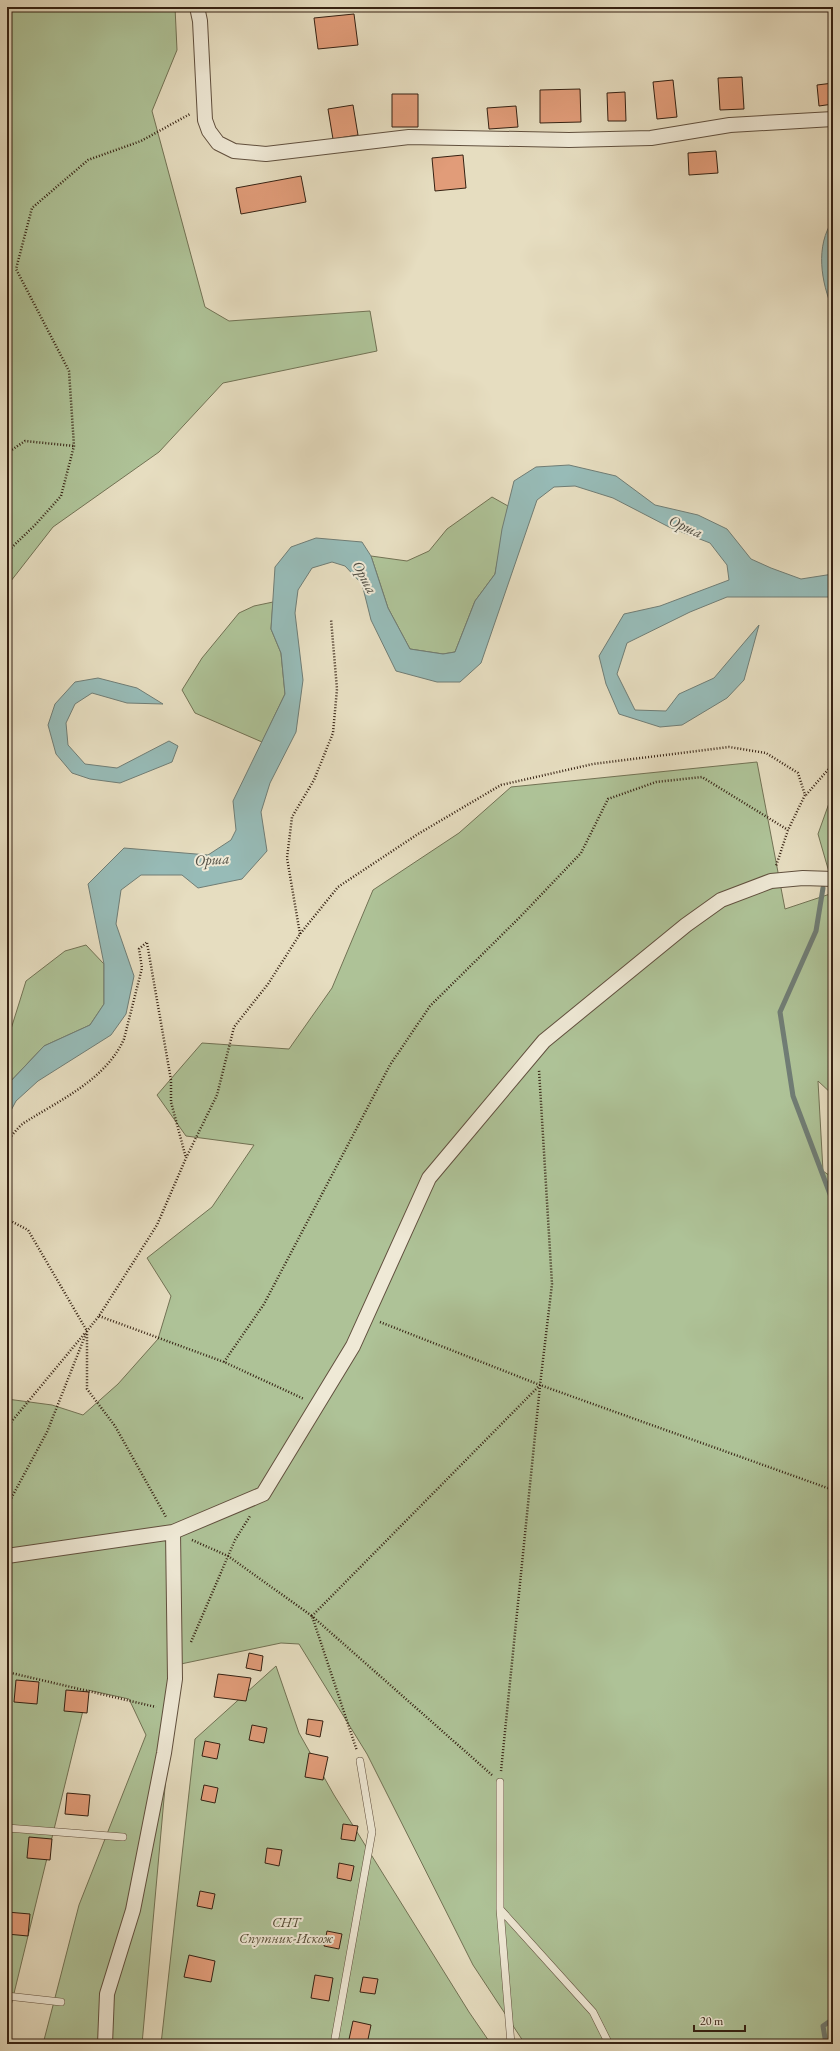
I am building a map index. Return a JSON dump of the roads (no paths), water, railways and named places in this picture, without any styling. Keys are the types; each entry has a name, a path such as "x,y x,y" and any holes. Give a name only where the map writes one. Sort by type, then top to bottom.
{"street":[{"path":"197,7 200,21 203,107 209,131 218,143 234,151 266,154 410,137 569,140 650,138 730,125 833,119"},
{"path":"7,1556 173,1532 264,1494 353,1346 429,1178 544,1041 686,924 721,900 771,880 803,878 833,880"},
{"path":"105,2044 107,1994 133,1910 164,1753 175,1679 173,1532"}],"lane":[{"path":"334,2044 372,1832 360,1762"},
{"path":"500,1782 500,1909 511,2044"},
{"path":"7,1828 123,1837"},
{"path":"500,1909 593,2012 609,2044"},
{"path":"7,1996 61,2002"}],"water":[{"path":"833,220 833,310 825,288 822,253 827,230"},
{"name":"Орша","path":"569,465 616,476 655,505 698,515 727,529 751,559 771,568 801,579 833,574 833,597 727,597 690,612 627,643 617,674 635,710 666,711 679,694 714,678 759,625 744,680 727,698 682,725 660,727 619,714 606,684 599,656 624,614 660,606 729,580 727,565 710,543 669,527 613,498 575,486 554,487 537,500 481,663 460,682 437,682 396,671 371,620 362,584 345,566 332,562 312,568 298,590 295,613 303,680 296,732 270,783 261,812 267,851 242,879 198,888 182,875 141,875 121,890 116,924 134,976 126,1014 111,1035 38,1081 16,1101 7,1118 7,1087 10,1082 44,1046 90,1025 104,1004 104,964 88,884 124,848 208,855 231,840 236,830 233,801 285,694 281,653 271,629 275,567 291,547 316,538 362,542 371,556 388,608 410,649 443,654 455,652 475,601 495,574 502,529 514,481 536,467"},
{"path":"98,678 137,688 163,704 127,703 92,693 75,704 66,723 68,745 85,764 117,768 169,741 178,746 172,762 120,783 90,779 72,773 56,754 48,725 55,704 75,682"}],"waterway":[{"path":"831,854 833,850"},
{"path":"823,888 816,931 780,1012 793,1096 833,1202"},
{"path":"826,2044 823,2026 833,2019"}],"park label":[{"name":"СНТ Спутник-Искож","path":"286,1930"}]}
